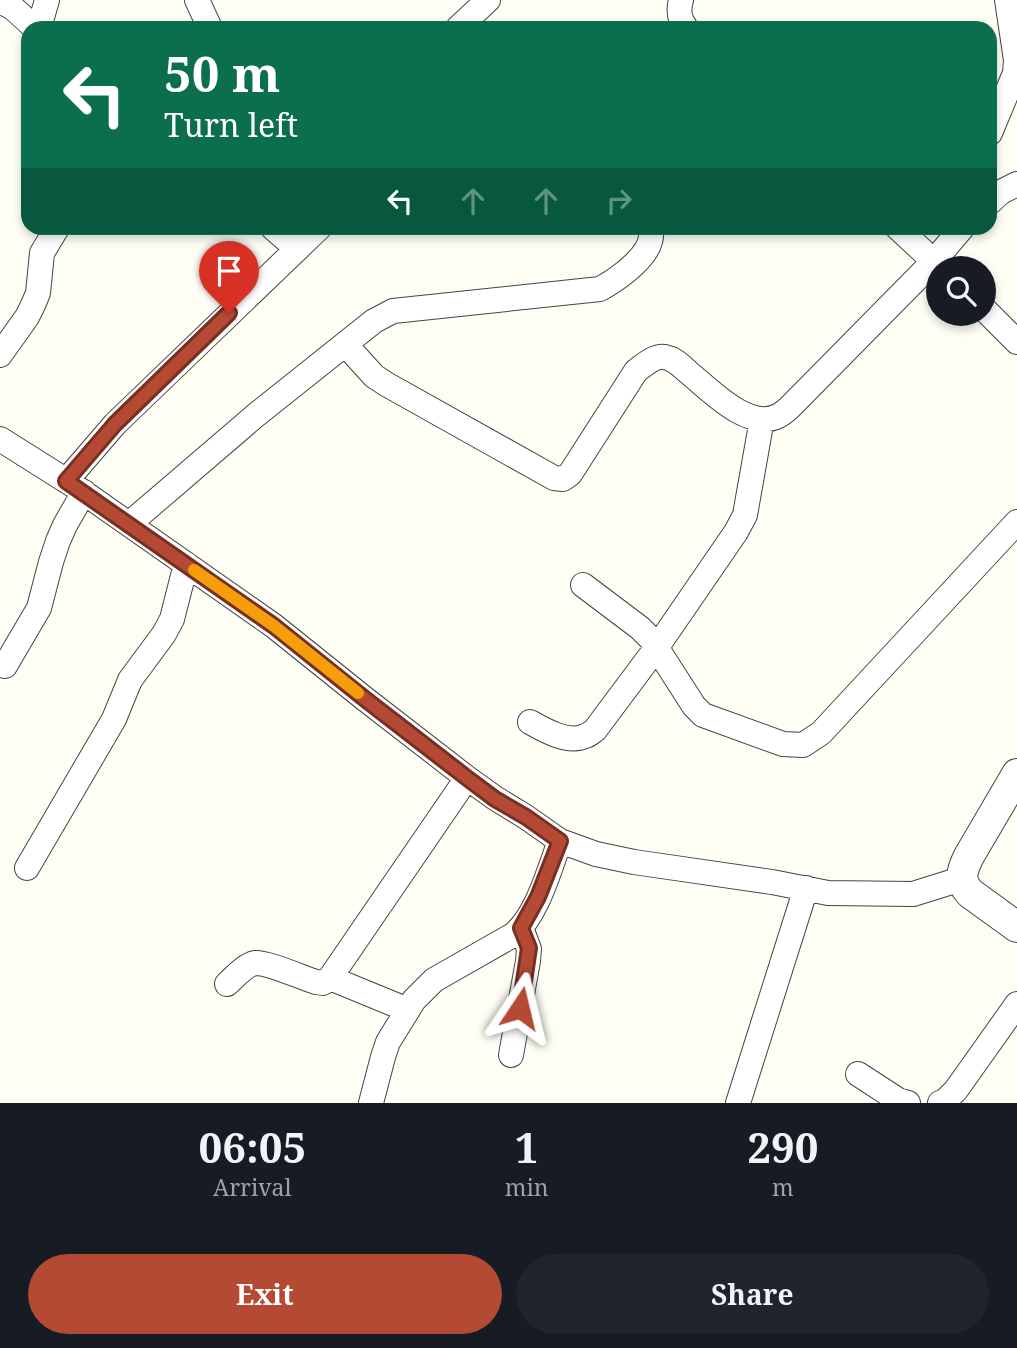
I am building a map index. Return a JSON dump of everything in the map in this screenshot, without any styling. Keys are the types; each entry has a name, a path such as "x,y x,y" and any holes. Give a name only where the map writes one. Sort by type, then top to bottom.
{"street":[{"path":"40,21 47,0"},
{"path":"197,0 207,21"},
{"path":"466,21 488,0"},
{"path":"997,117 1016,73 1007,0"},
{"path":"0,1 29,21"},
{"path":"997,196 1017,184"},
{"path":"0,355 33,305 38,293 42,253 52,235"},
{"path":"281,235 297,248"},
{"path":"5,666 39,608 75,486 115,424 311,235"},
{"path":"129,524 256,415 374,321 393,311 600,289 614,281 640,258 651,235"},
{"path":"906,235 928,256"},
{"path":"942,256 955,235"},
{"path":"345,344 374,376 386,384 554,478 564,479 570,474 636,371 650,361 663,356 675,360 724,402 746,416 762,419 776,417 791,407 926,275"},
{"path":"996,322 1017,342"},
{"path":"530,722 557,736 577,738 595,730 657,647 745,515 762,419"},
{"path":"0,439 75,486 274,626 467,778 560,841 596,854 621,859 828,893 914,894 961,879"},
{"path":"583,585 640,628 657,647 703,715 783,744 803,745 821,733 1017,523"},
{"path":"27,868 114,719 130,680 172,619 186,564"},
{"path":"1017,775 964,867 961,879 970,893 1017,927"},
{"path":"227,984 256,963 316,982 330,978 467,778"},
{"path":"371,1103 388,1042 414,1000 434,980 521,928 538,897 560,841"},
{"path":"738,1103 806,888"},
{"path":"511,1055 528,961 529,948 521,928"},
{"path":"330,978 408,1010"},
{"path":"940,1103 956,1090 1017,1004"},
{"path":"858,1074 898,1100 908,1103"}],"slow traffic":[{"path":"194,570 274,626 358,693"}],"route":[{"path":"229,313 115,424 66,481 274,626 467,778 560,841 538,897 521,928 529,948 520,1008"}]}
